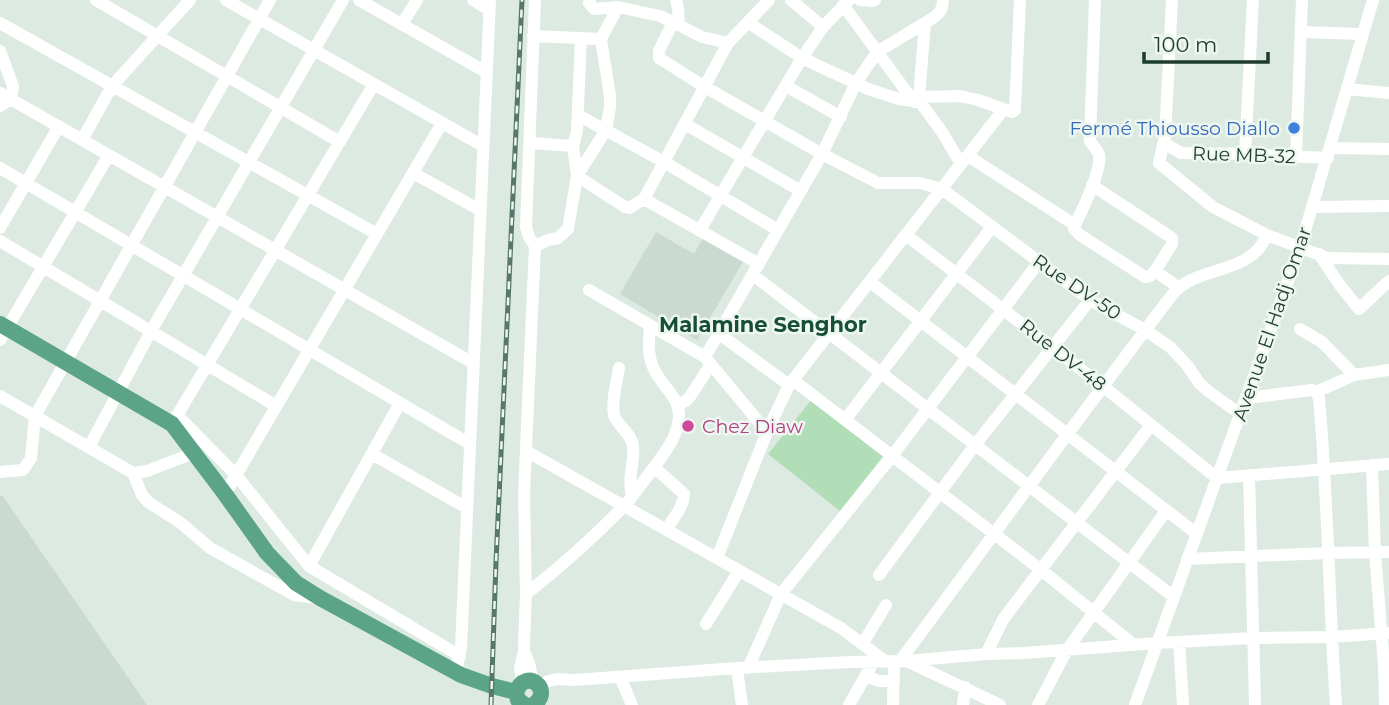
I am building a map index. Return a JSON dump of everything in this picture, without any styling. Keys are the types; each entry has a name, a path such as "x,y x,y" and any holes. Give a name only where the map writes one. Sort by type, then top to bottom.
{"main road":[{"path":"2,331 175,420 194,453 267,553 296,583 320,598 458,664 492,686 530,695"}],"street":[{"path":"96,0 340,142"},
{"path":"82,140 112,86 190,0"},
{"path":"226,0 483,146"},
{"path":"0,472 23,470 31,458 35,416 270,0"},
{"path":"89,447 151,331 343,0"},
{"path":"359,0 486,72"},
{"path":"402,24 417,0"},
{"path":"374,84 175,420 236,475 309,566 458,664 461,648 489,5 473,0"},
{"path":"536,0 526,227 535,246 524,494 524,651 529,663 530,695 575,680 1157,643 1385,633"},
{"path":"590,0 591,8 594,9 618,7 660,16 702,37 729,43"},
{"path":"676,0 676,23 659,51 659,58 822,154 878,183 920,183 942,189"},
{"path":"577,176 625,207 629,208 644,199 729,43 769,0"},
{"path":"791,0 823,27"},
{"path":"860,0 875,0"},
{"path":"678,405 691,395 718,333 822,154 856,83 877,52 939,14 943,0"},
{"path":"749,23 802,58 887,96 918,100 960,96 1012,112 1016,106 1020,0"},
{"path":"1092,185 1172,238 1172,244 1150,276 1145,277 1074,229 1092,185 1099,155 1090,141 1095,0"},
{"path":"1172,0 1164,143 1159,163 1213,207 1267,235 1328,258 1389,259"},
{"path":"1245,154 1253,0"},
{"path":"1296,157 1302,0"},
{"name":"Avenue El Hadj Omar","path":"1135,705 1300,248 1373,0"},
{"path":"700,230 802,58 823,27 846,3 877,52 965,160 1075,225"},
{"path":"577,176 606,130 610,96 601,39 618,7"},
{"path":"0,23 377,234"},
{"path":"918,100 925,23"},
{"path":"1301,32 1363,34"},
{"path":"533,36 601,39"},
{"path":"535,246 558,238 568,229 577,176 573,146 577,131 581,38"},
{"path":"0,51 13,86 4,99 59,126 474,363"},
{"path":"786,86 841,117"},
{"path":"1347,89 1389,93"},
{"path":"717,558 791,383 1003,110"},
{"path":"578,115 664,162 778,230"},
{"path":"225,494 442,123"},
{"path":"685,124 801,191"},
{"path":"0,228 59,126"},
{"path":"530,143 573,146"},
{"name":"Rue MB-32","path":"1164,143 1181,153 1296,157 1389,149"},
{"path":"2,331 108,155"},
{"path":"0,167 470,444"},
{"path":"413,173 480,210"},
{"name":"Rue DV-50","path":"942,189 1090,300 1145,330 1178,355 1200,384 1240,414"},
{"path":"644,199 700,230 756,270 829,334 1174,597"},
{"path":"1313,207 1389,206"},
{"path":"845,420 992,227"},
{"name":"Rue DV-48","path":"906,234 1217,478"},
{"path":"849,705 865,676 892,661 994,534 1178,287 1251,257 1263,245 1267,235"},
{"path":"0,241 276,406"},
{"path":"1319,254 1359,309 1389,281"},
{"path":"742,705 743,668 781,594 892,456 1039,262"},
{"path":"1155,271 1178,287"},
{"path":"870,282 1197,534"},
{"path":"589,290 708,361 768,432"},
{"path":"879,575 1014,394 1090,300"},
{"path":"526,594 550,575 628,501 671,445 677,431 678,405 653,368 648,348 650,325"},
{"path":"1300,329 1322,342 1354,375"},
{"path":"718,333 845,420 1040,569 1133,645"},
{"path":"619,368 613,412 632,440 634,451 628,501"},
{"path":"1247,398 1312,390 1316,392 1354,375 1389,370"},
{"path":"1316,392 1319,398 1325,469 1336,705"},
{"path":"0,396 133,473 142,495 148,502 181,523 210,548 294,595 320,598"},
{"path":"309,566 401,403"},
{"path":"986,654 1004,618 1151,425"},
{"path":"526,451 628,501 666,530 841,628 892,661 965,687 1000,705"},
{"path":"133,473 147,471 194,453"},
{"path":"372,454 467,508"},
{"path":"1217,478 1389,464"},
{"path":"1372,465 1375,553 1385,633 1385,705"},
{"path":"654,467 685,497 666,530"},
{"path":"1250,475 1255,705"},
{"path":"1038,705 1067,650 1092,612 1166,511"},
{"path":"1187,559 1389,552"},
{"path":"706,624 739,571"},
{"path":"863,643 886,605"},
{"path":"1179,642 1183,705"},
{"path":"892,661 893,705"},
{"path":"865,676 879,681 894,681"},
{"path":"620,677 632,705"},
{"path":"963,705 965,687"}],"shaded area":[{"path":"707,231 747,255 697,340 620,294 656,232 694,254"},
{"path":"2,495 147,705 0,705"}],"green space":[{"path":"812,399 883,456 840,511 768,454"}],"railway":[{"path":"491,705 522,0"}],"place":[{"name":"Fermé Thiousso Diallo","path":"1294,128"},
{"name":"Chez Diaw","path":"688,426"}],"district":[{"name":"Malamine Senghor","path":"763,324"}]}
